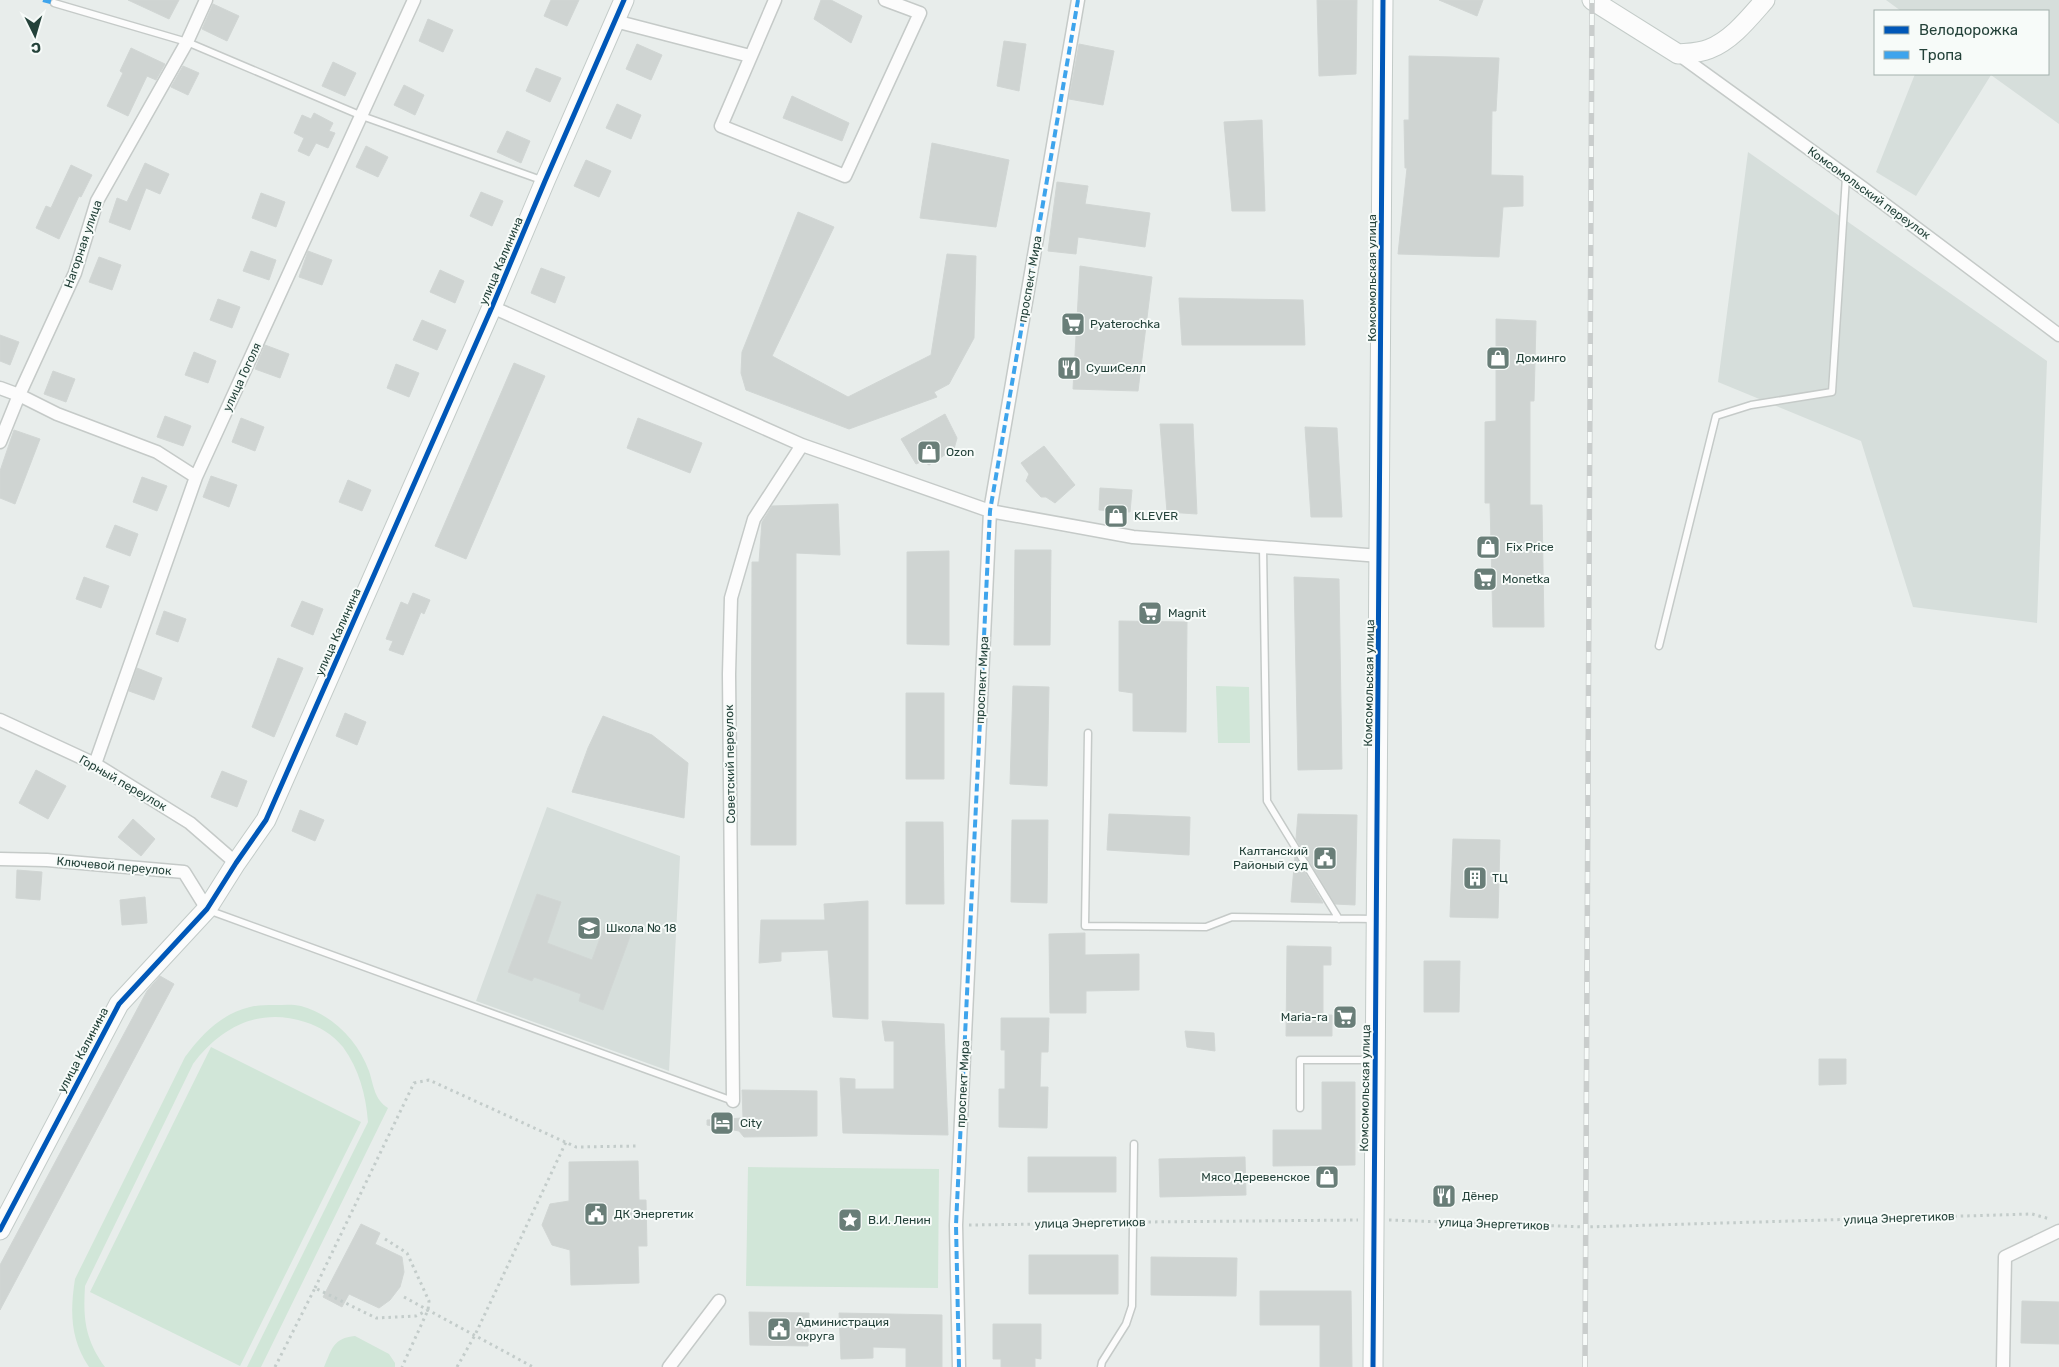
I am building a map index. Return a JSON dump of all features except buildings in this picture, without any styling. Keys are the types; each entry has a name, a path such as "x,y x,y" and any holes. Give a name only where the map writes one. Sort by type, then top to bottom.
{"street":[{"name":"Нагорная улица","path":"0,442 19,395 75,273 97,201 187,42 206,0"},
{"name":"улица Гоголя","path":"95,764 196,477 414,0"},
{"name":"улица Калинина","path":"0,1230 119,1004 207,909 266,820 492,307 624,0"},
{"path":"775,0 721,126 845,176 920,13 885,0"},
{"name":"проспект Мира","path":"960,1367 956,1225 990,511 1078,0"},
{"name":"Комсомольская улица","path":"1373,1367 1383,0"},
{"path":"1592,0 1678,54 1709,49 1724,40 1738,30 1765,0"},
{"path":"615,21 750,56"},
{"name":"Комсомольский переулок","path":"1678,54 2059,334"},
{"path":"492,307 802,445 990,511 1133,537 1380,556"},
{"path":"0,388 19,395 57,414 158,452 196,477"},
{"name":"Советский переулок","path":"733,1101 729,674 731,598 754,519 802,445"},
{"name":"Горный переулок","path":"0,720 95,764 190,823 236,863"},
{"name":"Ключевой переулок","path":"0,859 47,860 184,872 207,909"},
{"path":"2004,1367 2005,1257 2059,1231"},
{"path":"669,1367 719,1301"}],"lane":[{"path":"54,3 187,42 362,116 545,181"},
{"path":"1658,646 1716,416 1751,405 1832,392 1846,176"},
{"path":"1263,547 1267,801 1339,919"},
{"path":"1088,733 1085,926 1206,927 1232,917 1377,919"},
{"path":"207,909 733,1101"},
{"path":"1300,1108 1300,1060 1375,1060"},
{"path":"1102,1367 1102,1362 1126,1324 1132,1306 1134,1144"}],"path":[{"path":"275,1367 414,1083 429,1080 576,1146 638,1146"},
{"path":"457,1367 475,1336 566,1142"},
{"path":"385,1239 407,1254 429,1301 428,1310 402,1367"},
{"path":"315,1288 376,1318 416,1316 428,1310"},
{"path":"404,1297 533,1367"}],"shaded area":[{"path":"1886,0 2059,0 2059,124 1991,75 2049,75 2049,10 1900,10"},
{"path":"1915,75 1991,75 1916,196 1876,172"},
{"path":"1748,152 2047,361 2037,623 1913,607 1861,441 1718,382"},
{"name":"Школа № 18","path":"547,807 680,856 669,1071 476,1001"}],"green space":[{"path":"1216,686 1249,687 1250,743 1218,743"},
{"path":"262,1005 298,1005 313,1010 343,1031 358,1049 369,1071 377,1096 388,1108 261,1367 247,1367 368,1122 366,1102 357,1073 343,1047 326,1032 310,1024 288,1018 272,1017 257,1019 229,1030 204,1051 193,1064 85,1286 84,1309 89,1338 105,1367 89,1367 78,1346 73,1325 72,1302 75,1279 185,1057 198,1040 213,1026 240,1010"},
{"path":"211,1047 361,1122 240,1366 90,1292"},
{"path":"748,1167 939,1169 938,1288 746,1286"},
{"path":"355,1336 389,1354 395,1363 395,1367 324,1367 334,1346 338,1342"}],"railway":[{"path":"1585,1367 1592,0"}],"marked path":[{"path":"43,0 54,3"},
{"path":"959,1367 956,1225 990,511 1078,0"}],"cycle path":[{"path":"0,1230 119,1004 207,909 266,820 492,307 624,0"},
{"path":"1373,1367 1383,0"}],"place":[{"name":"Pyaterochka","path":"1073,324"},
{"name":"Доминго","path":"1498,358"},
{"name":"СушиСелл","path":"1069,368"},
{"name":"Ozon","path":"929,452"},
{"name":"KLEVER","path":"1116,516"},
{"name":"Fix Price","path":"1488,547"},
{"name":"Monetka","path":"1485,579"},
{"name":"Magnit","path":"1150,613"},
{"name":"Калтанский Районый суд","path":"1325,858"},
{"name":"ТЦ","path":"1475,878"},
{"name":"Школа № 18","path":"589,928"},
{"name":"Maria-ra","path":"1345,1017"},
{"name":"City","path":"722,1123"},
{"name":"Мясо Деревенское","path":"1327,1177"},
{"name":"Дёнер","path":"1444,1196"},
{"name":"ДК Энергетик","path":"596,1214"},
{"name":"В.И. Ленин","path":"850,1220"},
{"name":"Администрация округа","path":"779,1329"}]}
